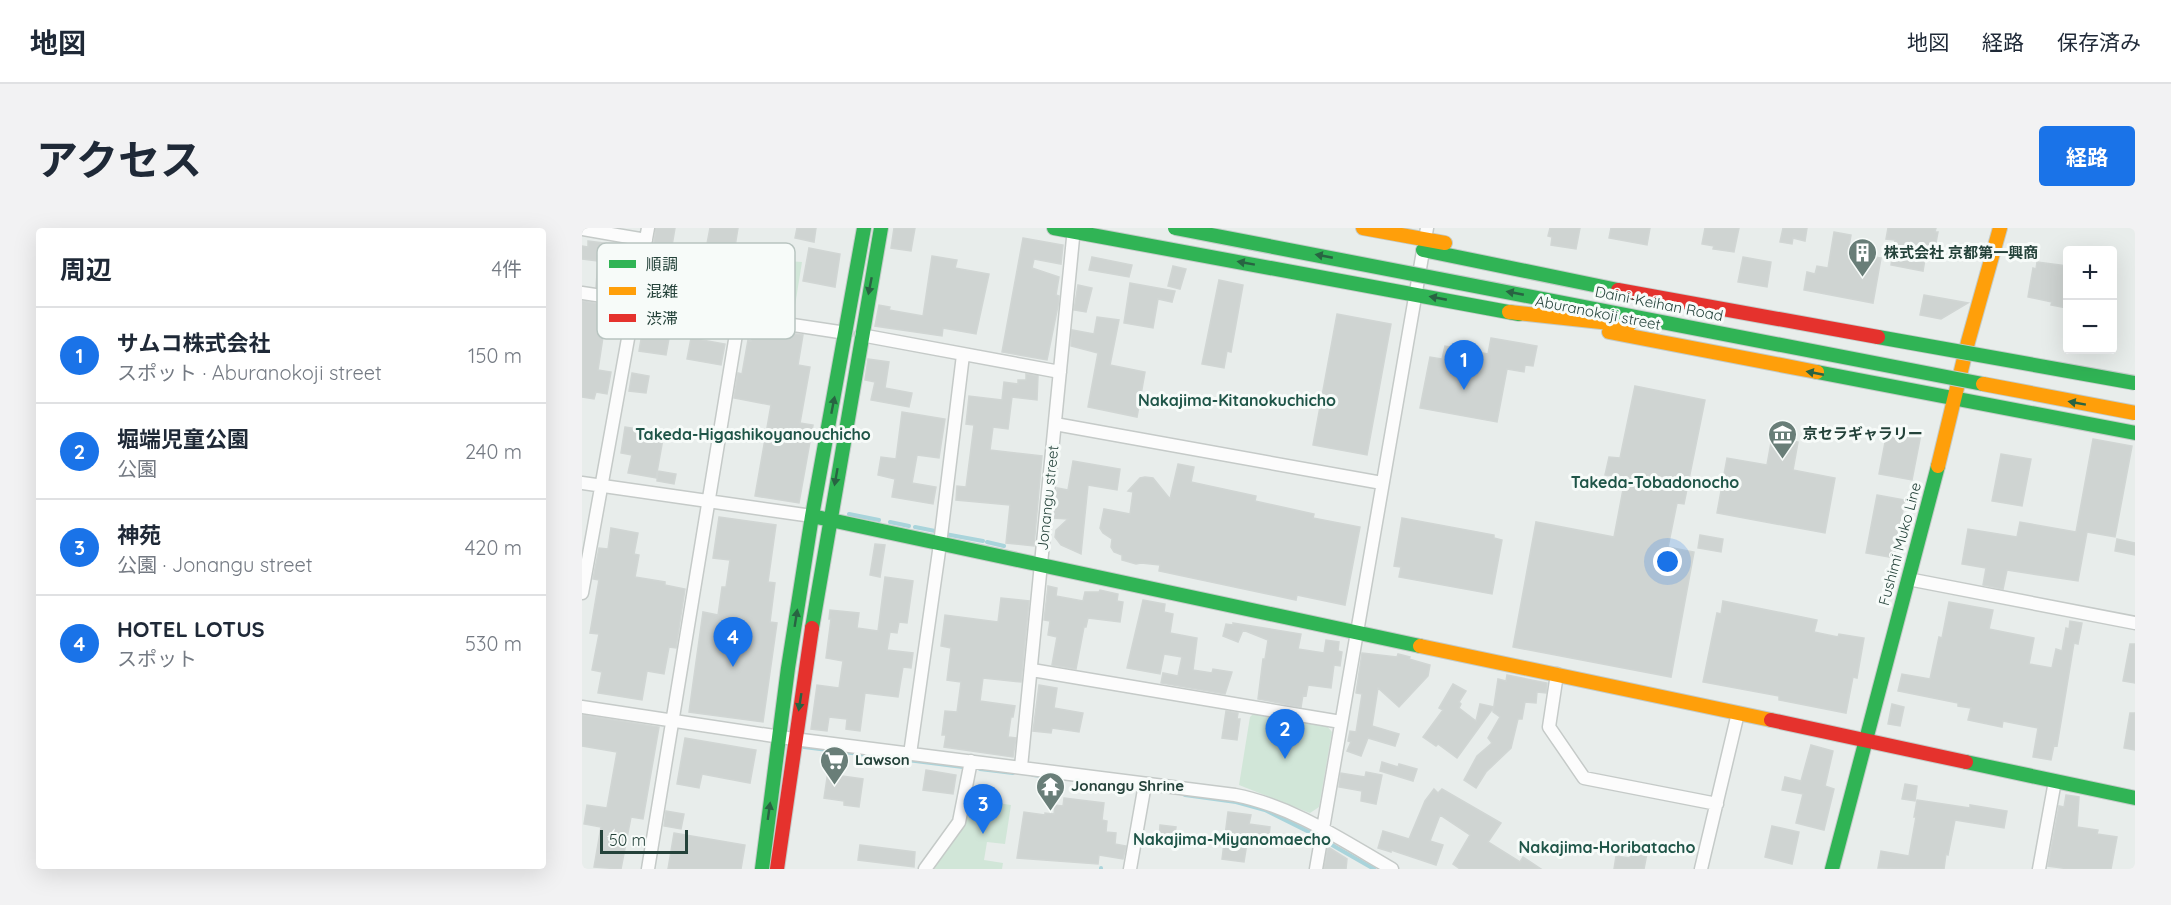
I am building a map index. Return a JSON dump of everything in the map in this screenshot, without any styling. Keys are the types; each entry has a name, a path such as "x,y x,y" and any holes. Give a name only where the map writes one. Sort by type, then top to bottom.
{"main road":[{"path":"762,869 812,516 864,228"},
{"path":"777,869 794,739 828,519 881,228"},
{"name":"Aburanokoji street","path":"1054,228 1416,294 2135,433"},
{"name":"Daini-Keihan Road","path":"1175,228 2135,413"},
{"path":"1349,228 1425,239 1618,290 2135,383"},
{"path":"1363,228 1832,322 2038,354 2135,375"},
{"name":"Fushimi Muko Line","path":"1832,869 1955,400 1968,342 2000,228"},
{"name":"Daini-Keihan Road","path":"1410,257 2025,377"},
{"path":"1509,312 1629,325 1812,360 2135,428"},
{"path":"812,516 2135,798"}],"street":[{"path":"582,229 647,234"},
{"name":"Jonangu street","path":"1021,767 1074,230"},
{"path":"1316,869 1425,239"},
{"path":"582,293 597,295"},
{"path":"795,325 846,333"},
{"path":"861,335 1060,372"},
{"path":"582,592 628,339"},
{"path":"648,869 736,339"},
{"path":"910,754 940,544 963,355"},
{"path":"1055,424 1382,483"},
{"path":"582,483 812,516"},
{"path":"1908,579 2135,623"},
{"path":"1032,670 1341,722"},
{"path":"1557,674 1549,727 1584,778 1717,804"},
{"path":"582,707 779,737 1250,798 1275,806 1323,829 1392,869"},
{"path":"1701,869 1738,712"},
{"path":"925,869 959,822 972,761"},
{"path":"2039,869 2055,781"},
{"path":"1130,869 1145,784"}],"green space":[{"path":"795,262 802,262 795,306"},
{"path":"1253,714 1326,725 1332,732 1319,807 1310,813 1239,785 1250,717"},
{"path":"969,799 1011,805 1005,844 987,842 984,860 1003,863 1002,869 933,869 964,826"}],"building":[{"path":"656,228 675,228 672,243 654,243"},
{"path":"710,228 738,228 736,243 707,243"},
{"path":"797,228 816,228 814,242 795,238"},
{"path":"894,228 915,228 911,251 891,248"},
{"path":"1550,228 1580,228 1576,249 1551,245 1552,237 1548,236"},
{"path":"1611,228 1650,228 1647,245 1609,238"},
{"path":"1705,228 1739,228 1734,252 1713,249 1714,246 1702,244"},
{"path":"1783,228 1807,228 1805,241 1793,238 1792,244 1780,242"},
{"path":"1888,228 1936,228 1935,232 1938,232 1935,248 1927,247 1923,271 1891,265 1895,240 1886,239"},
{"path":"1834,232 1851,235 1848,252 1881,258 1873,303 1804,290 1807,272 1815,274 1817,266 1828,268"},
{"path":"1023,238 1063,245 1061,264 1034,259 1032,268 1059,277 1056,295 1059,296 1058,306 1047,360 1002,352"},
{"path":"588,241 604,243 597,243 597,261 582,259 582,246 588,247"},
{"path":"809,248 840,254 835,287 803,281"},
{"path":"932,256 957,260 955,268 989,274 976,334 943,328 942,336 875,326 879,305 890,307 889,310 923,316"},
{"path":"1092,257 1132,265 1129,277 1089,270"},
{"path":"1743,257 1771,262 1767,287 1738,282"},
{"path":"2037,262 2063,265 2063,307 2051,305 2052,302 2028,297 2033,268 2036,269"},
{"path":"1173,266 1186,269 1180,289 1168,286"},
{"path":"1219,280 1243,285 1231,352 1227,351 1224,368 1202,364"},
{"path":"1130,283 1175,291 1172,302 1158,299 1153,328 1124,323"},
{"path":"1078,285 1092,288 1086,312 1074,310"},
{"path":"1924,295 1968,303 1941,319 1920,315"},
{"path":"582,301 597,304 597,339 603,339 598,370 611,372 607,394 596,392 594,399 582,397"},
{"path":"1337,314 1391,324 1367,455 1313,445"},
{"path":"1097,317 1119,320 1110,365 1145,372 1137,417 1088,407 1098,353 1071,346 1072,330 1094,334"},
{"path":"795,334 803,335 798,365 810,367 800,423 813,425 799,503 755,496 771,405 734,398 738,373 742,374 748,340 751,339 795,339"},
{"path":"1491,338 1537,346 1533,366 1525,365 1524,372 1507,369 1497,422 1420,408 1430,357 1442,359 1445,346 1488,354"},
{"path":"641,339 669,339 666,355 639,351"},
{"path":"691,339 725,344 721,365 687,359"},
{"path":"868,359 889,362 885,388 912,393 909,407 871,400 875,382 865,380"},
{"path":"632,373 649,376 646,393 629,391"},
{"path":"1026,374 1038,376 1037,400 1012,397 1008,429 993,427 990,450 1042,456 1034,546 1006,543 1010,505 956,500 957,486 966,487 974,425 966,424 969,396 1002,400 1004,382 1018,384 1018,380 1026,380"},
{"path":"1635,386 1705,400 1684,504 1677,503 1668,547 1694,552 1671,677 1513,647 1536,522 1614,537 1625,479 1605,475 1609,457 1620,458"},
{"path":"902,412 945,419 939,458 917,455 912,483 936,487 933,504 892,497 895,479 878,475 881,457 896,459"},
{"path":"625,427 664,433 656,478 628,473 632,455 621,453"},
{"path":"1888,427 1921,434 1912,480 1879,474"},
{"path":"1772,437 1798,442 1793,470 1835,478 1825,533 1717,513 1727,458 1767,465"},
{"path":"2093,439 2132,446 2115,537 2087,532 2078,581 2007,570 2003,589 1983,585 1986,568 1962,564 1968,529 2017,537 2020,522 2076,532"},
{"path":"2001,454 2031,459 2022,506 1992,501"},
{"path":"1073,461 1120,469 1117,490 1088,485 1081,554 1061,545 1055,537 1056,530 1068,519 1054,518 1057,488 1068,490"},
{"path":"1178,464 1194,467 1191,482 1256,496 1255,501 1314,514 1313,518 1360,527 1345,605 1297,595 1296,600 1159,571 1160,565 1136,564 1122,560 1122,555 1114,552 1111,547 1112,539 1100,528 1104,509 1130,514 1133,492 1128,491 1140,478 1145,477 1153,478 1170,499"},
{"path":"658,471 676,474 674,484 657,481"},
{"path":"1877,495 1905,500 1894,558 1866,553"},
{"path":"719,517 776,525 768,582 775,583 770,622 777,623 763,722 689,712 703,612 718,615 722,587 726,587 730,560 713,558"},
{"path":"1402,518 1494,535 1494,538 1502,540 1492,594 1399,577 1401,567 1394,566"},
{"path":"611,528 638,533 634,554 639,555 635,577 665,582 665,585 685,589 676,648 669,647 664,674 647,671 642,700 598,693 602,672 592,670 599,634 590,633 599,580 593,579 599,548 608,549"},
{"path":"1700,535 1723,539 1721,552 1698,548"},
{"path":"2117,539 2135,543 2135,555 2115,551"},
{"path":"875,544 885,545 880,577 870,575"},
{"path":"885,577 913,581 907,623 899,622 897,633 890,632 887,650 913,653 911,668 903,667 898,697 865,693 860,731 846,729 847,719 829,717 827,731 811,729 817,685 839,688 843,661 826,658 830,610 859,613 857,628 878,631"},
{"path":"1048,586 1057,588 1056,596 1083,601 1085,592 1099,592 1100,590 1118,594 1117,601 1123,602 1120,622 1088,618 1086,627 1084,627 1076,669 1052,665 1057,637 1048,635 1050,621 1044,620"},
{"path":"1001,598 1029,601 1021,682 983,678 980,701 1015,706 1008,737 1016,738 1013,757 944,747 946,735 942,735 945,711 957,712 961,682 947,680 951,648 941,646 945,615 998,622"},
{"path":"1143,600 1165,604 1164,612 1173,614 1170,633 1197,638 1193,670 1212,673 1213,669 1232,672 1225,694 1161,683 1163,673 1178,676 1182,657 1164,654 1160,674 1127,668"},
{"path":"1723,601 1817,620 1814,632 1838,637 1839,634 1864,638 1857,678 1853,677 1846,713 1779,700 1779,696 1703,682 1717,613 1721,614"},
{"path":"1949,602 1993,610 1989,629 2034,638 2029,664 2052,668 2056,649 2062,651 2066,628 2069,629 2070,621 2082,623 2078,644 2074,643 2057,746 2054,745 2051,760 2033,757 2038,728 2003,721 2002,727 1968,720 1971,708 1958,706 1958,703 1898,691 1902,674 1930,679 1939,637 1942,638"},
{"path":"1233,623 1301,634 1298,649 1324,653 1326,640 1339,642 1338,651 1342,652 1340,666 1334,665 1331,688 1308,685 1301,707 1258,699 1268,640 1243,630 1238,642 1223,636 1226,624 1233,625"},
{"path":"2130,644 2135,644 2135,683 2123,681"},
{"path":"1362,653 1397,657 1398,654 1430,665 1428,676 1399,707 1378,688 1372,726 1399,734 1395,746 1368,738 1361,756 1347,751 1351,742 1348,741 1350,731 1356,732 1362,694 1356,693"},
{"path":"1507,675 1547,683 1546,693 1537,692 1536,703 1525,702 1522,719 1518,719 1511,748 1486,772 1476,788 1464,780 1477,756 1492,743 1488,738 1500,717 1493,712 1498,679 1506,681"},
{"path":"1453,684 1466,691 1459,702 1461,704 1459,708 1476,721 1480,704 1494,707 1457,758 1438,744 1436,746 1423,737 1443,710 1439,708"},
{"path":"1039,685 1057,688 1054,708 1083,713 1079,732 1052,728 1051,733 1033,731"},
{"path":"1892,704 1904,707 1900,726 1888,724"},
{"path":"1226,711 1238,713 1237,719 1240,719 1237,740 1222,738"},
{"path":"2130,713 2135,713 2135,750 2124,748"},
{"path":"582,715 659,727 643,819 631,817 621,869 594,867 601,827 584,824 587,805 607,808 617,752 582,746"},
{"path":"685,738 756,750 750,783 702,774 699,788 677,784"},
{"path":"1811,745 1833,751 1825,786 1834,789 1824,830 1796,823 1803,794 1782,790 1785,777 1801,781"},
{"path":"1382,762 1417,769 1413,781 1380,771"},
{"path":"926,770 956,775 953,794 923,790"},
{"path":"828,771 863,779 859,807 844,805 844,801 824,798"},
{"path":"1366,772 1382,775 1376,804 1361,801 1362,791 1339,787 1341,773 1365,777"},
{"path":"1905,784 1917,786 1915,801 1902,799"},
{"path":"1434,789 1438,793 1442,789 1501,823 1488,842 1520,862 1523,857 1541,869 1460,869 1453,864 1470,835 1440,815 1430,841 1443,845 1436,865 1378,848 1383,831 1409,839 1425,801"},
{"path":"2066,795 2079,797 2077,827 2098,830 2097,834 2117,837 2111,869 2069,869 2048,866 2059,806 2064,807"},
{"path":"1064,798 1104,803 1102,820 1107,821 1106,832 1116,833 1115,844 1126,846 1123,859 1099,855 1098,864 1017,858 1024,812 1054,814 1055,805 1063,806"},
{"path":"1917,800 2007,811 2004,828 1955,820 1944,869 1878,868 1881,851 1909,856"},
{"path":"666,811 684,814 681,829 664,826"},
{"path":"1228,812 1251,815 1249,824 1270,827 1268,846 1247,843 1244,862 1222,859"},
{"path":"1160,825 1176,827 1174,841 1159,839"},
{"path":"1772,826 1799,832 1792,864 1765,857"},
{"path":"674,833 745,845 741,869 668,869"},
{"path":"860,845 915,852 914,867 858,860"},
{"path":"1632,845 1648,848 1644,869 1614,869 1616,856 1630,858"},
{"path":"1328,847 1347,859 1346,869 1324,869"}],"waterway":[{"path":"849,514 879,520"},
{"path":"890,522 909,526"},
{"path":"915,527 935,531"},
{"path":"945,534 983,541"},
{"path":"987,542 1004,546"},
{"path":"804,747 963,767"},
{"path":"980,769 1013,773"},
{"path":"1033,775 1050,777"},
{"path":"1185,795 1236,802 1265,810 1309,832"},
{"path":"1332,845 1374,869"}],"traffic: fast":[{"path":"762,869 788,668 812,516 864,228"},
{"path":"812,628 881,228"},
{"path":"1054,228 1519,314"},
{"path":"1175,228 1983,384"},
{"path":"1423,250 1618,290"},
{"path":"1878,337 2135,383"},
{"path":"1817,372 2135,433"},
{"path":"1832,869 1938,466"},
{"path":"812,516 1420,646"},
{"path":"1966,762 2135,798"}],"traffic: slow":[{"path":"1363,228 1445,243"},
{"path":"1938,466 1968,342 2000,228"},
{"path":"1509,312 1629,325"},
{"path":"1609,332 1817,372"},
{"path":"1983,384 2135,413"},
{"path":"1420,646 1771,720"}],"traffic: jam":[{"path":"1618,290 1878,337"},
{"path":"777,869 812,628"},
{"path":"1771,720 1966,762"}],"place":[{"name":"株式会社 京都第一興商","path":"1863,278"},
{"name":"サムコ株式会社","path":"1464,390"},
{"name":"京セラギャラリー","path":"1782,460"},
{"name":"HOTEL LOTUS","path":"733,667"},
{"name":"堀端児童公園","path":"1285,759"},
{"name":"Lawson","path":"834,786"},
{"name":"Jonangu Shrine","path":"1050,812"},
{"name":"神苑","path":"983,834"}],"district":[{"name":"Nakajima-Kitanokuchicho","path":"1237,400"},
{"name":"Takeda-Higashikoyanouchicho","path":"753,434"},
{"name":"Takeda-Tobadonocho","path":"1655,482"},
{"name":"Nakajima-Miyanomaecho","path":"1232,839"},
{"name":"Nakajima-Horibatacho","path":"1607,847"}]}
